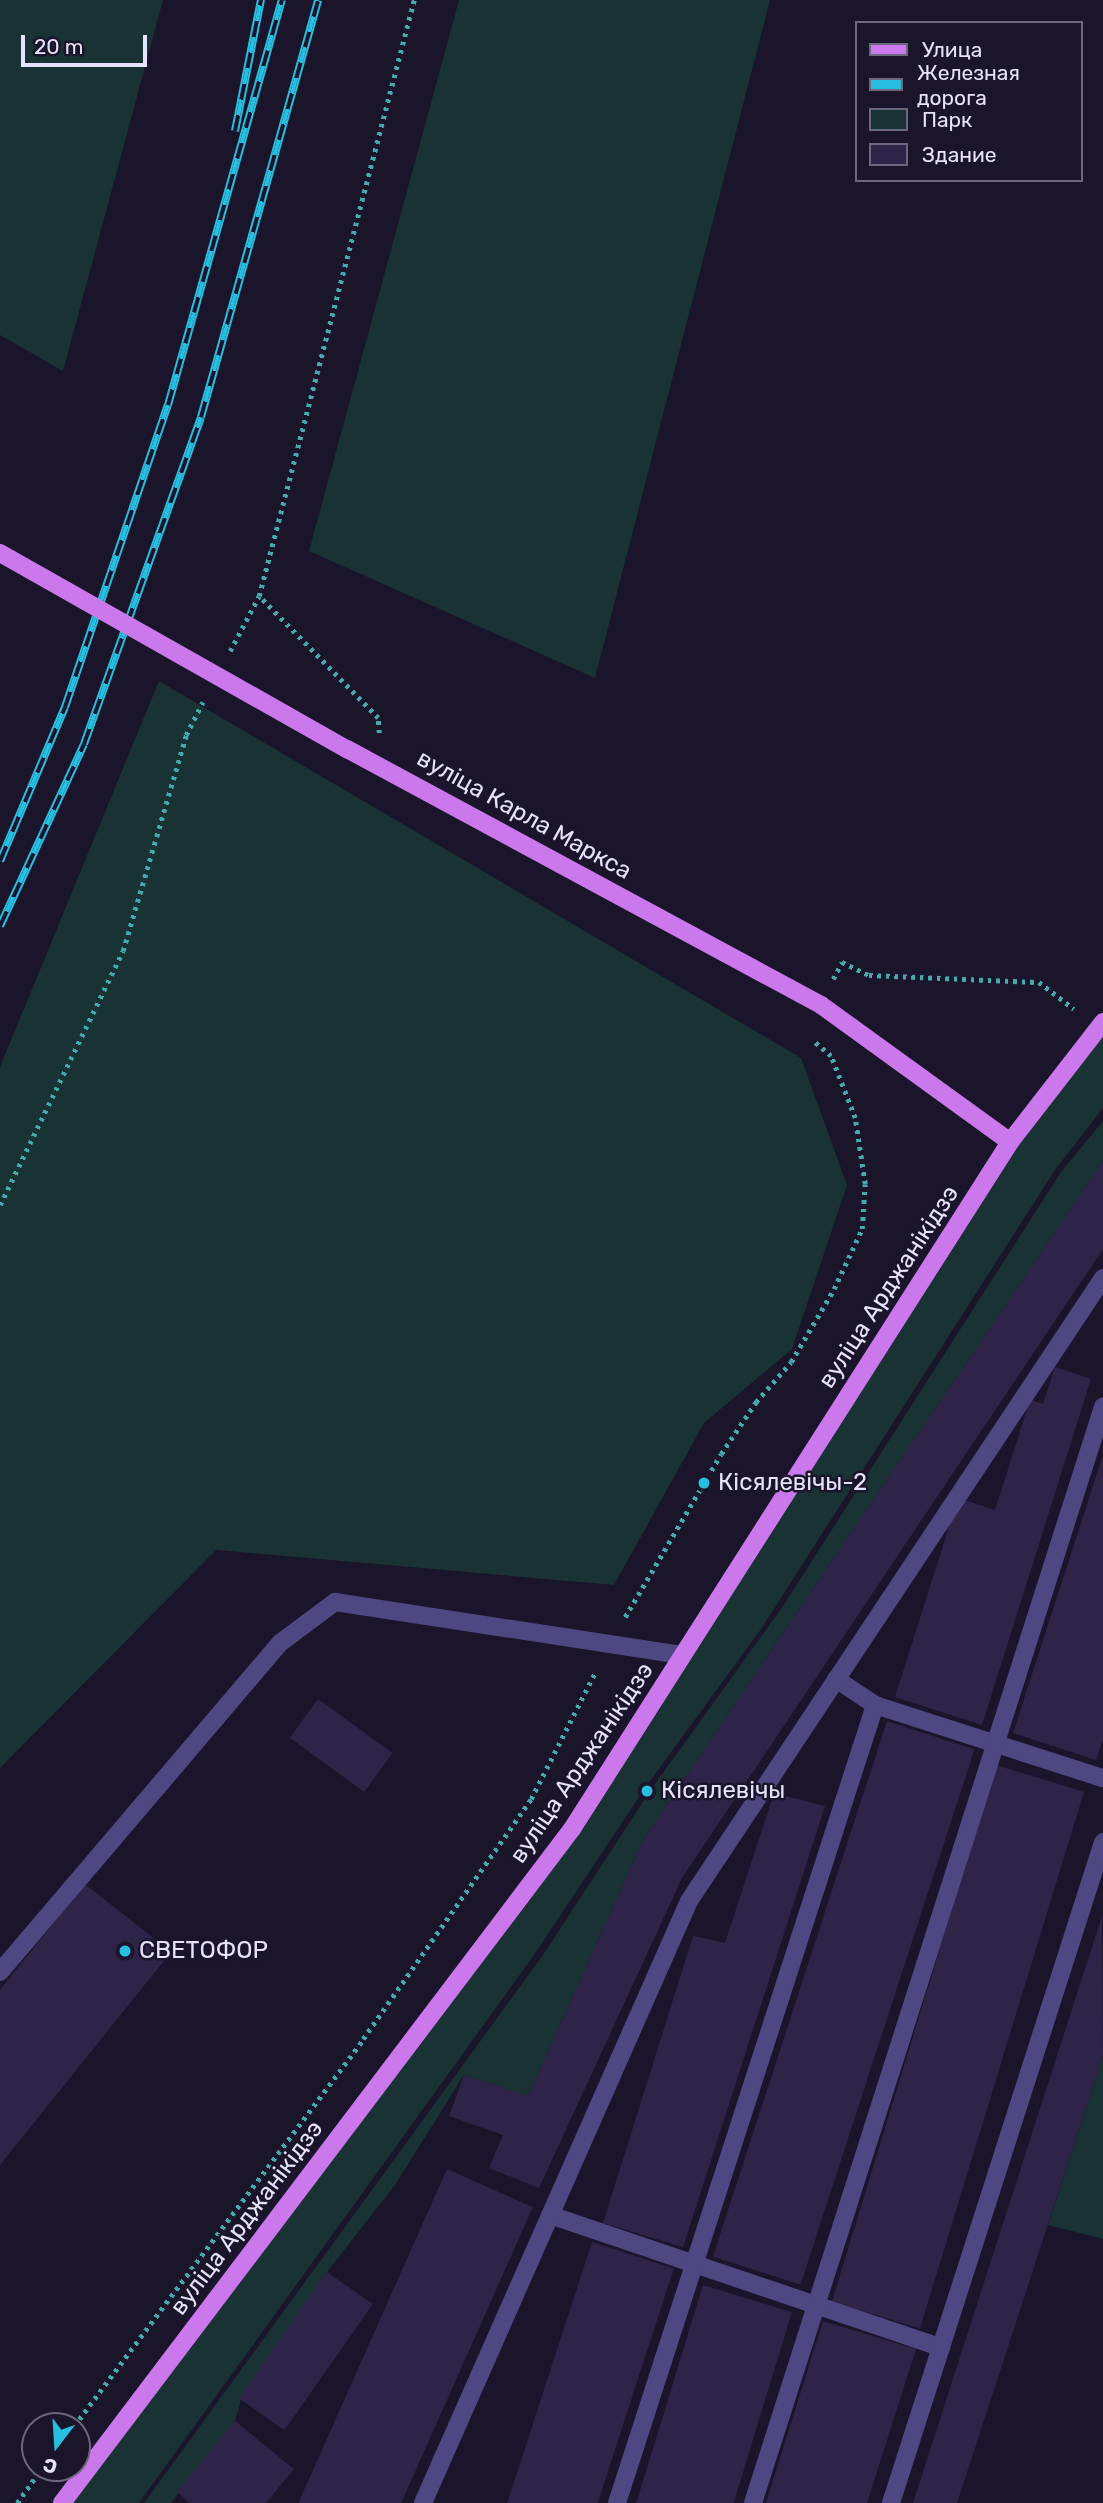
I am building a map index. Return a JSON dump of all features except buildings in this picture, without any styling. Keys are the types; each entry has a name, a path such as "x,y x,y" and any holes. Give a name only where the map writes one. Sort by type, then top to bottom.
{"main road":[{"name":"вуліца Карла Маркса","path":"0,553 347,749 821,1005 1010,1142"},
{"name":"вуліца Арджанікідзэ","path":"62,2503 572,1829 1010,1142 1103,1022"}],"lane":[{"path":"1102,1279 1103,1302"},
{"path":"423,2503 689,1901 1102,1279"},
{"path":"753,2503 1103,1406"},
{"path":"0,1972 280,1643 335,1602 683,1655"},
{"path":"836,1679 875,1705 1103,1779"},
{"path":"617,2503 875,1705"},
{"path":"891,2503 1103,1842"},
{"path":"550,2215 693,2267 941,2347"}],"path":[{"path":"229,654 259,596 414,0"},
{"path":"259,596 378,718 381,765"},
{"path":"0,1205 123,951 186,736 210,689"},
{"path":"17,2503 32,2482"}],"green space":[{"path":"0,0 163,0 63,371 0,335"},
{"path":"459,0 770,0 595,678 309,551"},
{"path":"159,681 801,1058 847,1185 792,1349 704,1423 614,1585 216,1550 0,1768 0,1067"},
{"path":"1103,1022 1103,1108 1055,1170 761,1629 645,1788 534,1955 139,2503 62,2503 78,2482 91,2482 91,2465 572,1829 1010,1142"},
{"path":"1103,1121 1103,1161 643,1840 528,2096 464,2075 395,2185 327,2272 241,2400 235,2421 171,2503 144,2503 543,1955 650,1791 783,1606 1061,1172"},
{"path":"1103,2056 1103,2239 1048,2225"}],"railway":[{"path":"235,131 261,0"},
{"path":"0,861 65,707 168,405 282,0"},
{"path":"0,926 84,744 201,417 318,0"}],"place":[{"name":"Кісялевічы-2","path":"704,1483"},
{"name":"Кісялевічы","path":"647,1791"},
{"name":"СВЕТОФОР","path":"125,1951"}]}
